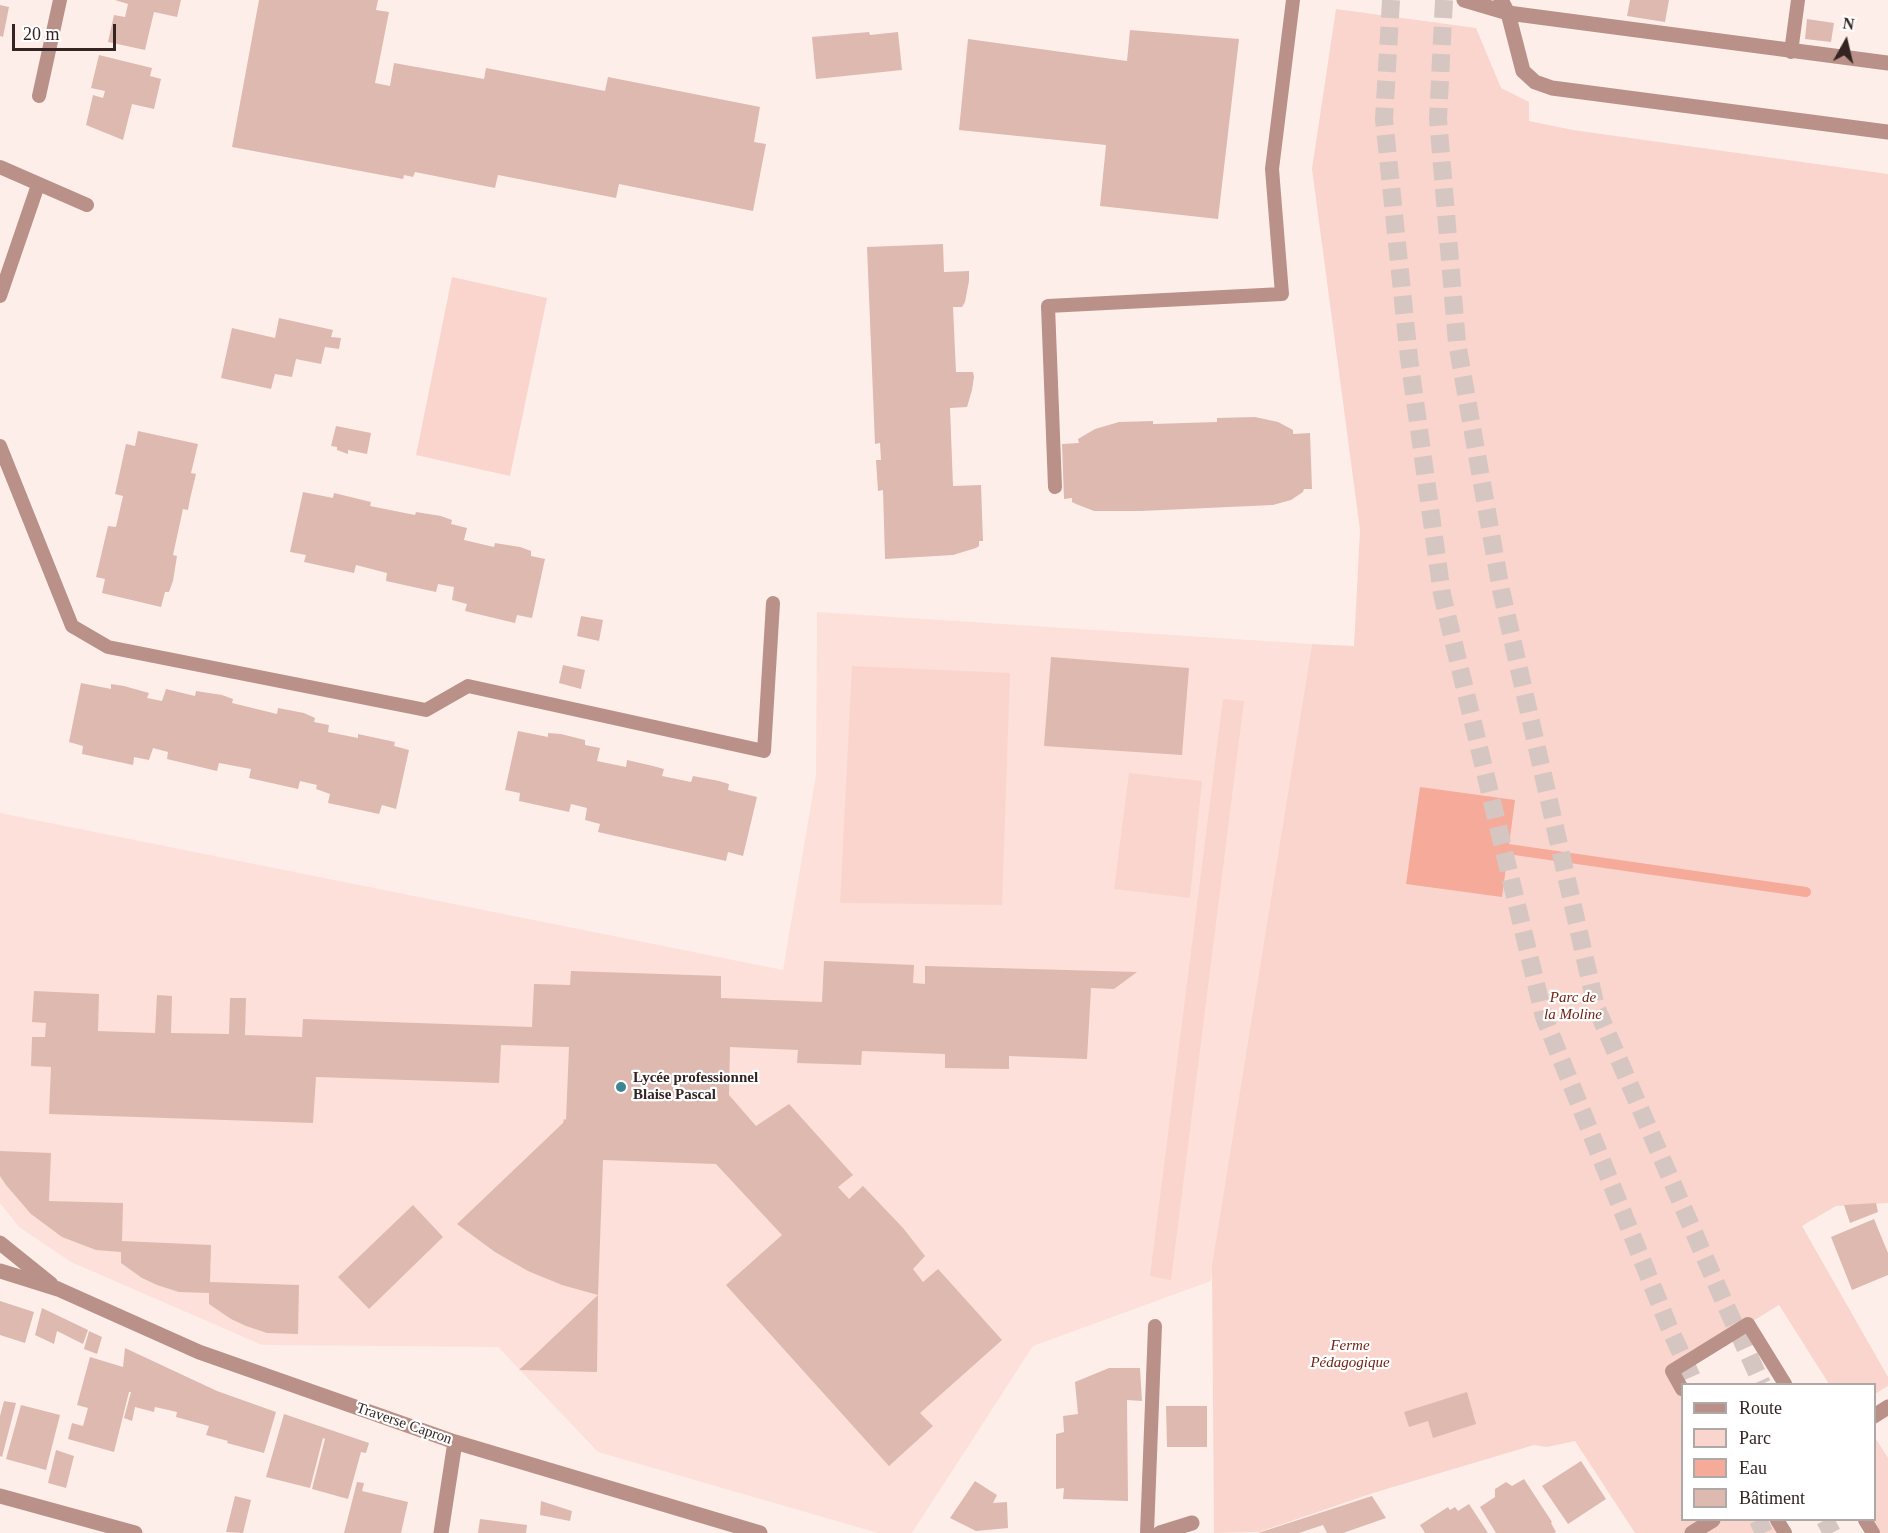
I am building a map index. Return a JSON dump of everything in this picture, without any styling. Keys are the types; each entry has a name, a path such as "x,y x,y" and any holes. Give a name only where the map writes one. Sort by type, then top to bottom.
{"street":[{"path":"1464,0 1791,52 1888,63"},
{"path":"1504,7 1522,71 1534,82 1552,88 1888,132"},
{"name":"Traverse Capron","path":"0,1243 58,1289"},
{"name":"Traverse Capron","path":"0,1271 58,1289 199,1352 456,1442 760,1533"},
{"path":"441,1533 456,1442"},
{"path":"0,1496 135,1533"},
{"path":"1692,1533 1711,1521"},
{"path":"1160,1533 1192,1523"}],"lane":[{"path":"39,96 60,0"},
{"path":"1055,487 1048,306 1282,294 1272,169 1293,0"},
{"path":"1791,52 1798,0"},
{"path":"0,167 87,205"},
{"path":"0,296 38,185"},
{"path":"0,446 72,626 108,647 426,710 468,686 764,751 773,603"},
{"path":"1681,1386 1672,1371 1748,1324 1784,1383"},
{"path":"1147,1533 1155,1326"}],"shaded area":[{"name":"Lycée professionnel Blaise Pascal","path":"817,612 1312,644 1211,1281 1033,1346 912,1533 878,1533 598,1452 498,1347 262,1345 71,1262 19,1227 0,1203 0,813 783,970 816,775"}],"green space":[{"name":"Parc de la Moline","path":"1336,9 1476,28 1501,88 1529,102 1529,121 1573,130 1888,174 1888,1203 1836,1206 1802,1226 1888,1377 1888,1386 1876,1393 1876,1383 1828,1383 1779,1305 1672,1371 1681,1389 1681,1521 1778,1521 1785,1533 1635,1533 1575,1441 1547,1447 1534,1445 1373,1493 1259,1532 1214,1533 1212,1266 1312,644 1354,646 1360,530 1312,169"},
{"path":"452,277 547,298 510,476 416,455"},
{"path":"852,666 1010,673 1002,905 840,903"},
{"path":"1223,699 1244,701 1171,1280 1150,1276"},
{"path":"1129,773 1202,781 1190,898 1114,889"},
{"path":"1876,1439 1888,1458 1888,1533 1873,1533 1867,1521 1876,1521"}],"water":[{"path":"1420,787 1515,800 1502,897 1406,884"}],"building":[{"path":"115,0 181,0 177,17 154,12 145,50 108,42 114,15 125,17 128,4"},
{"path":"259,0 378,0 376,10 389,12 375,83 390,86 394,63 484,79 486,68 605,91 608,77 760,107 754,142 766,144 753,211 619,184 616,198 498,175 495,188 415,172 413,177 404,175 403,179 232,147"},
{"path":"1630,0 1669,0 1665,22 1627,16"},
{"path":"0,5 9,7 3,37 0,36"},
{"path":"1807,19 1834,23 1831,42 1805,39"},
{"path":"1130,30 1239,39 1218,219 1100,206 1106,145 959,130 968,39 1127,61"},
{"path":"869,32 870,35 898,32 902,70 816,79 812,37"},
{"path":"99,55 152,68 150,76 161,79 154,109 132,104 123,140 86,125 93,95 103,98 105,91 91,88"},
{"path":"943,244 944,272 969,271 965,302 962,307 953,307 956,372 973,372 974,377 967,407 950,408 953,486 981,485 983,541 979,541 979,546 976,548 953,555 885,559 883,490 878,491 876,460 881,460 880,443 875,444 867,247"},
{"path":"279,318 333,330 331,337 341,338 339,349 325,347 321,364 296,359 292,377 275,374 271,389 221,378 232,328 275,338"},
{"path":"1255,417 1278,422 1293,430 1293,434 1310,433 1312,489 1304,489 1291,500 1273,505 1141,511 1094,511 1072,502 1072,498 1064,499 1062,444 1079,443 1078,439 1095,429 1119,422 1153,421 1153,424 1217,422 1217,418"},
{"path":"336,426 371,433 367,454 348,450 348,454 331,446"},
{"path":"138,431 198,444 191,473 196,474 188,510 183,509 173,555 177,556 173,581 169,592 165,592 161,607 102,593 105,579 96,577 108,526 116,527 123,496 115,494 126,444 135,446"},
{"path":"303,492 333,498 334,493 371,502 370,506 415,515 416,512 441,516 452,520 451,524 467,528 464,540 494,547 495,543 520,547 531,551 531,556 545,559 532,618 517,615 515,623 465,611 467,604 452,600 454,587 438,584 436,592 386,581 387,573 356,565 354,573 304,562 306,555 290,552"},
{"path":"581,616 603,620 599,641 577,636"},
{"path":"1051,657 1189,668 1182,755 1044,746"},
{"path":"563,665 585,670 581,689 559,683"},
{"path":"81,683 111,689 111,684 124,686 149,693 147,698 162,701 166,689 195,696 196,691 222,695 233,699 232,703 277,714 278,708 304,713 315,718 314,722 329,725 328,732 358,738 358,734 395,742 394,746 409,750 396,809 382,805 379,814 328,803 330,794 316,789 317,785 300,781 298,789 249,778 251,769 219,763 217,771 167,759 168,752 153,748 149,760 134,757 133,765 82,754 83,746 69,742"},
{"path":"518,731 548,737 548,733 561,734 585,740 585,745 600,748 597,761 626,767 627,760 664,769 662,776 691,782 693,776 719,781 729,784 728,790 757,797 743,856 728,852 726,861 598,832 600,824 585,820 587,808 571,804 569,812 519,801 520,793 505,790"},
{"path":"824,961 914,965 913,983 925,984 925,966 1137,972 1114,989 1091,988 1087,1059 1009,1056 1009,1069 945,1068 945,1054 862,1051 861,1065 797,1063 798,1050 730,1047 729,1095 756,1126 789,1104 853,1175 838,1187 849,1199 863,1186 903,1228 925,1256 913,1269 923,1282 938,1269 1002,1340 920,1413 933,1426 889,1466 726,1285 782,1235 716,1164 603,1160 598,1295 562,1285 528,1271 495,1252 457,1224 563,1123 564,1119 566,1120 569,1047 501,1045 499,1083 316,1077 313,1123 49,1114 51,1067 31,1066 32,1037 45,1037 46,1023 32,1022 34,991 99,994 98,1031 155,1033 157,995 172,996 171,1033 229,1034 230,998 246,998 245,1035 302,1037 303,1019 532,1027 534,984 570,985 571,971 721,976 721,998 822,1002"},
{"path":"0,1151 51,1153 49,1201 123,1203 122,1241 211,1245 210,1282 299,1285 298,1334 267,1333 246,1326 209,1304 209,1293 179,1292 157,1285 142,1278 121,1263 121,1252 96,1250 62,1237 31,1214 6,1185 0,1176"},
{"path":"1876,1203 1878,1212 1850,1223 1844,1205"},
{"path":"413,1205 443,1237 369,1309 338,1277"},
{"path":"1874,1219 1888,1253 1888,1275 1852,1290 1831,1237"},
{"path":"598,1295 597,1372 519,1370"},
{"path":"0,1301 34,1312 25,1343 0,1335"},
{"path":"42,1308 88,1330 83,1344 57,1331 54,1344 35,1335"},
{"path":"89,1331 102,1337 97,1354 84,1349"},
{"path":"125,1348 217,1391 276,1412 264,1453 206,1435 209,1426 176,1417 177,1412 155,1407 154,1412 135,1407 132,1421 124,1418 131,1392 129,1392 114,1452 68,1439 72,1423 83,1426 88,1408 77,1405 90,1357 123,1367"},
{"path":"1109,1368 1140,1368 1142,1401 1127,1400 1128,1501 1063,1499 1064,1488 1056,1489 1056,1434 1064,1432 1063,1416 1078,1414 1075,1382"},
{"path":"1467,1392 1476,1424 1433,1438 1428,1421 1409,1427 1404,1412"},
{"path":"4,1401 16,1403 2,1457 0,1456 0,1416"},
{"path":"21,1405 60,1415 46,1470 6,1459"},
{"path":"1166,1406 1207,1406 1207,1447 1167,1447"},
{"path":"284,1414 369,1443 366,1453 361,1452 348,1499 312,1489 325,1439 323,1438 310,1488 266,1477"},
{"path":"56,1450 74,1456 66,1488 48,1483"},
{"path":"1581,1461 1606,1499 1568,1524 1542,1486"},
{"path":"1524,1479 1556,1532 1496,1533 1480,1507 1495,1497 1495,1489 1506,1482 1512,1486"},
{"path":"975,1481 997,1495 993,1503 1007,1502 1008,1528 976,1531 950,1518"},
{"path":"357,1482 364,1483 362,1491 408,1502 401,1533 344,1533"},
{"path":"235,1496 251,1500 243,1533 226,1532"},
{"path":"1372,1496 1386,1518 1343,1533 1327,1533 1323,1525 1299,1533 1258,1533"},
{"path":"541,1501 572,1511 570,1521 540,1515"},
{"path":"1469,1504 1488,1533 1425,1533 1420,1525 1448,1507 1450,1510 1455,1507 1458,1511"},
{"path":"480,1519 527,1525 526,1533 478,1533"}],"waterway":[{"path":"1508,849 1806,892"}],"tunnel":[{"path":"1391,0 1384,119 1409,358 1442,594 1544,1017 1669,1327 1695,1383"},
{"path":"1444,0 1438,119 1457,343 1501,590 1596,1007 1762,1383"},
{"path":"1758,1521 1764,1533"},
{"path":"1826,1521 1832,1533"}],"place":[{"name":"Lycée professionnel Blaise Pascal","path":"621,1087"}],"park label":[{"name":"Ferme Pédagogique","path":"1350,1354"}]}
